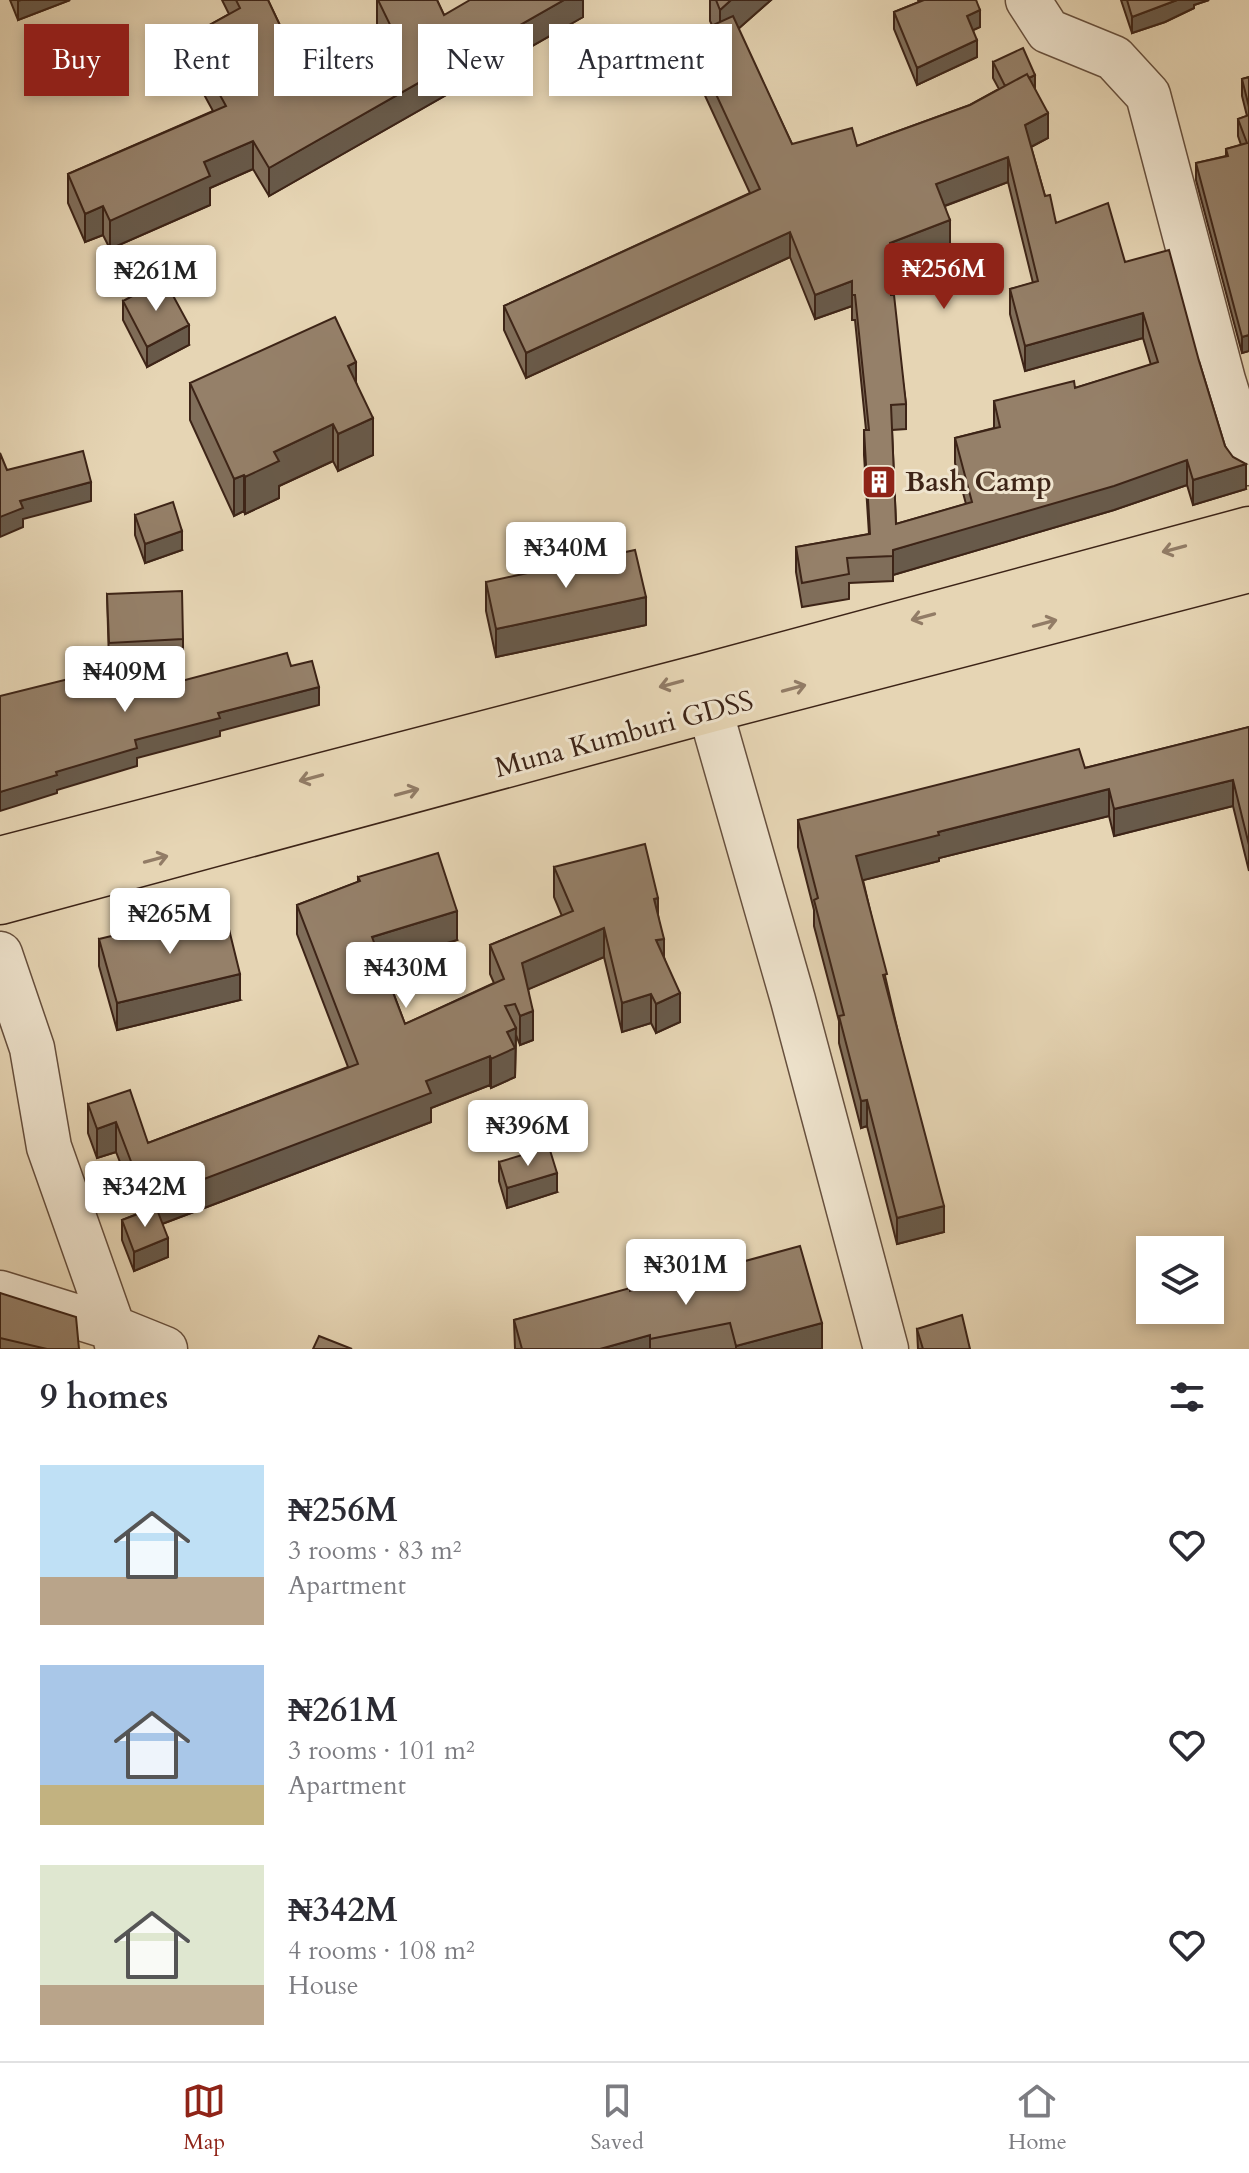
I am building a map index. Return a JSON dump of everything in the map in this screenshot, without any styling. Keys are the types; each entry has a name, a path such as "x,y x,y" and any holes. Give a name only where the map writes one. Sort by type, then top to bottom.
{"highway":[{"name":"Muna Kumburi GDSS","path":"0,859 704,676 1249,529"},
{"name":"Muna Kumburi GDSS","path":"0,902 710,710 1249,570"}],"street":[{"path":"1028,0 1048,31 1114,58 1148,95 1223,380 1249,463"},
{"path":"710,710 793,1000 886,1349"},
{"path":"0,954 32,1048 49,1147 116,1338"},
{"path":"0,1293 116,1338 165,1349"}],"building":[{"path":"236,0 268,0 279,24 274,24 274,96 395,96 269,168 253,141 204,162 210,176 110,221 103,206 85,214 68,174 226,106 220,96 258,96 258,24 211,24 240,8"},
{"path":"378,0 437,0 444,15 470,0 564,0 522,24 418,24 418,83 402,92 402,24 390,24"},
{"path":"716,0 731,0 720,10"},
{"path":"924,0 976,0 980,10 967,16 977,40 917,68 894,12"},
{"path":"1127,0 1177,0 1132,17"},
{"path":"733,16 792,144 852,128 857,146 970,105 1027,74 1048,113 1025,125 1045,196 1050,195 1056,223 1108,203 1125,262 1169,250 1225,446 1233,457 1246,464 1193,480 1187,460 1114,486 893,550 893,556 847,558 849,574 802,583 796,547 870,534 864,430 869,430 852,281 815,295 790,232 526,353 504,306 760,189 717,96 732,96 732,24 715,24","holes":["1008,157 1038,281 1010,289 1025,346 1143,313 1158,362 1075,388 1074,381 994,401 1000,427 955,438 972,502 896,524 891,405 906,404 894,295 891,295 890,243 950,220 936,184"]},
{"path":"1023,48 1035,75 1029,78 1027,74 1005,86 993,62"},
{"path":"1249,77 1249,107 1242,79"},
{"path":"1249,115 1249,335 1242,337 1196,163 1228,156 1226,149 1247,143 1238,119"},
{"path":"164,279 189,325 147,347 123,301"},
{"path":"335,317 356,362 348,366 373,418 338,434 333,424 274,452 279,461 234,479 190,383"},
{"path":"83,451 91,482 20,501 23,508 0,517 0,453 7,470"},
{"path":"173,502 182,531 145,544 135,515"},
{"path":"635,550 646,597 496,629 486,582"},
{"path":"182,591 183,639 109,643 107,594"},
{"path":"287,653 291,666 312,661 319,687 218,713 220,718 135,740 137,748 0,792 0,696 113,668 121,697"},
{"path":"1249,727 1249,845 1233,780 1114,809 1109,789 856,856 887,974 883,975 944,1206 897,1218 867,1100 861,1101 839,1016 844,1015 814,900 818,898 798,820 1079,749 1085,768"},
{"path":"645,844 664,939 656,940 680,993 656,1004 651,994 622,1003 604,928 522,963 533,1011 520,1016 515,1004 505,1006 516,1028 507,1032 515,1048 426,1081 431,1093 146,1201 116,1122 97,1129 88,1104 130,1090 148,1143 358,1064 297,905 360,881 358,877 438,853 457,911 372,937 405,1024 504,979 490,945 573,911 554,867"},
{"path":"224,909 240,974 117,1003 99,939"},
{"path":"549,1147 557,1173 507,1188 499,1162"},
{"path":"156,1207 168,1238 134,1252 122,1220"},
{"path":"800,1246 822,1323 736,1346 730,1323 650,1339 650,1335 600,1349 522,1349 514,1320"},
{"path":"0,1293 76,1317 79,1349 47,1349 0,1338"},
{"path":"962,1315 970,1349 923,1349 917,1329"},
{"path":"319,1336 352,1349 313,1349"}],"place":[{"name":"Bash Camp","path":"879,482"}]}
